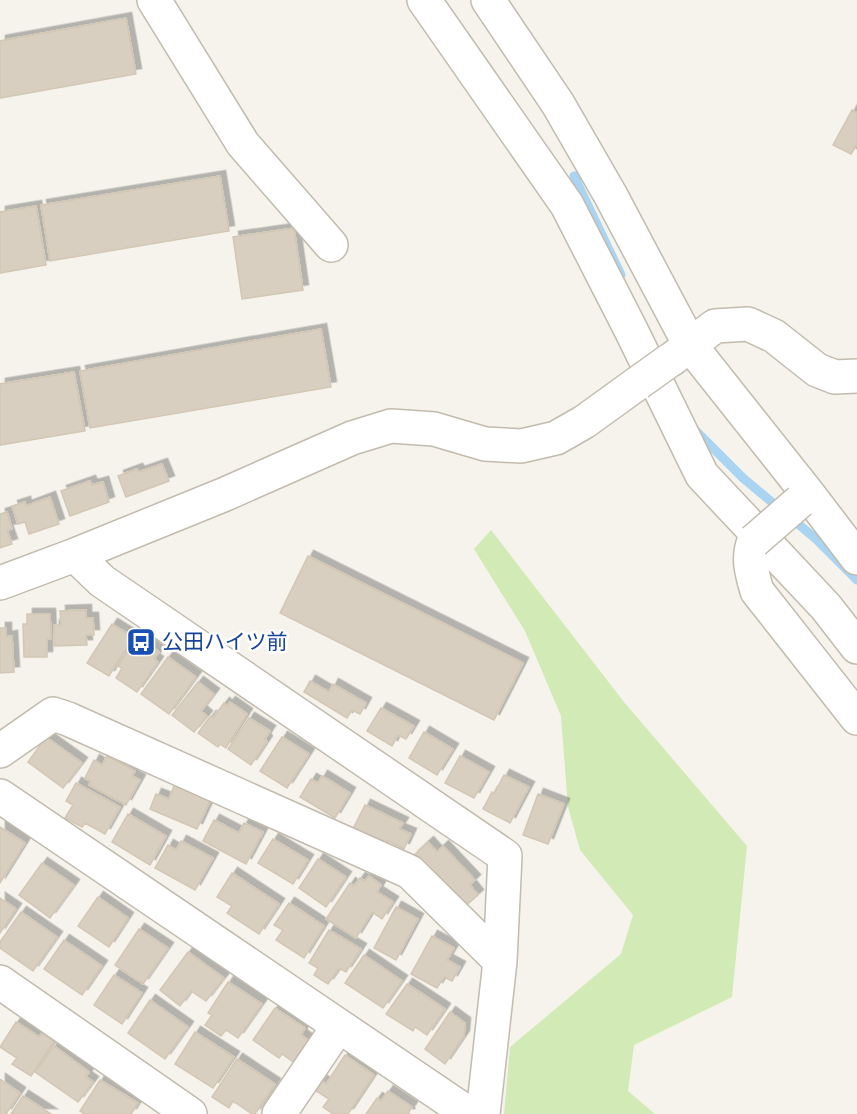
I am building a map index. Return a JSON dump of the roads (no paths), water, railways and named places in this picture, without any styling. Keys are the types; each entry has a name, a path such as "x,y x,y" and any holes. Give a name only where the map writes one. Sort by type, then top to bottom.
{"street":[{"path":"154,0 243,144 331,245"},
{"path":"424,0 567,205 632,330 702,475 826,607 857,646"},
{"path":"488,0 558,104 611,196 680,352 857,558"},
{"path":"0,583 223,495 352,438 391,426 434,429 485,444 521,446 556,438 584,422 715,326 748,324 774,336 817,370 835,377 857,376"},
{"path":"805,498 754,541 749,552 750,565 757,591 857,718"},
{"path":"75,555 102,581 505,856 500,961 483,1114"},
{"path":"0,752 53,714 68,719 410,872 500,961"},
{"path":"0,796 469,1114"},
{"path":"0,982 190,1114"},
{"path":"279,1114 338,1026"}],"waterway":[{"path":"586,175 574,176 621,275"},
{"path":"696,431 743,478 780,509"},
{"path":"791,518 816,539 857,580"}],"place":[{"name":"公田ハイツ前","path":"141,642"}]}
